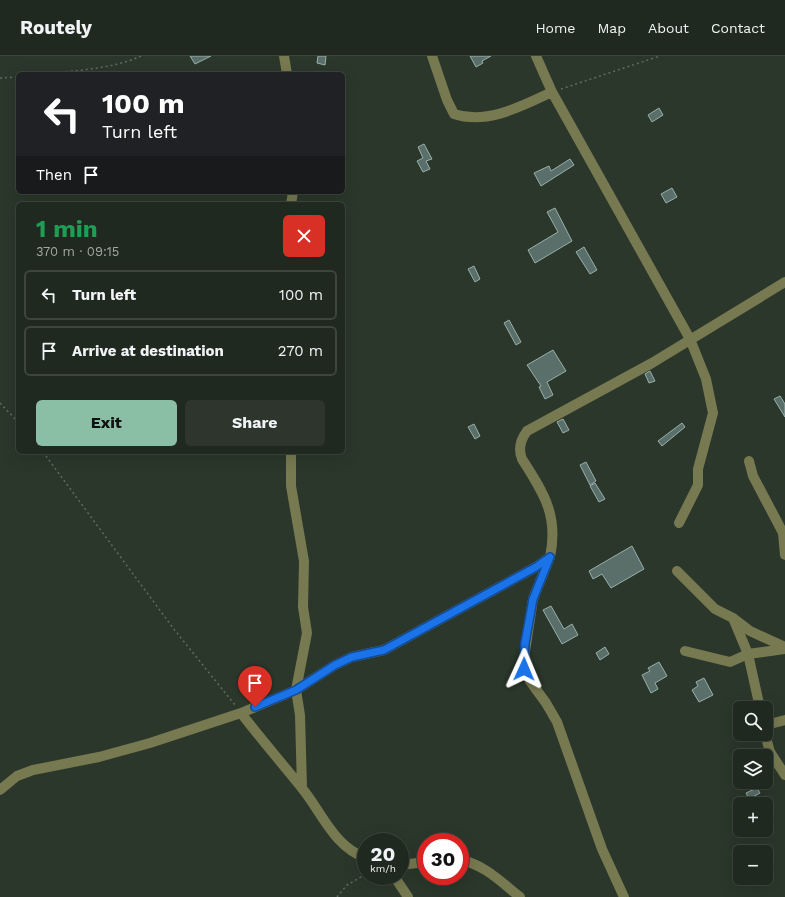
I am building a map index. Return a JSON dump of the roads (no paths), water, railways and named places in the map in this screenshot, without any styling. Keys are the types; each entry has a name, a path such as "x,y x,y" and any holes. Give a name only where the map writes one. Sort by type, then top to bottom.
{"street":[{"path":"284,56 287,72"},
{"path":"432,56 446,100 454,114 466,118 483,118 524,105 552,92"},
{"path":"536,56 552,92 690,339 706,379 713,413 698,469 698,485 679,523"},
{"path":"624,897 602,849 557,722 524,669 525,643 533,599 550,557 553,545 546,498 522,459 520,452 522,437 527,431 652,363 785,282"},
{"path":"291,454 291,486 304,561 303,607 307,633 296,690 300,715 302,788"},
{"path":"749,461 753,476 783,533 785,555"},
{"path":"0,790 17,776 33,770 99,757 150,743 241,713 296,690 335,665 352,657 384,650 530,571 550,557"},
{"path":"677,571 715,609 734,618 750,631 785,648"},
{"path":"734,618 748,654 758,701"},
{"path":"685,652 730,662 748,654 785,648"},
{"path":"241,713 266,746 302,788 332,832 347,848 357,853"},
{"path":"773,723 785,720"},
{"path":"767,741 770,752 785,775"},
{"path":"469,862 488,871 520,897"},
{"path":"400,885 408,897"}]}
